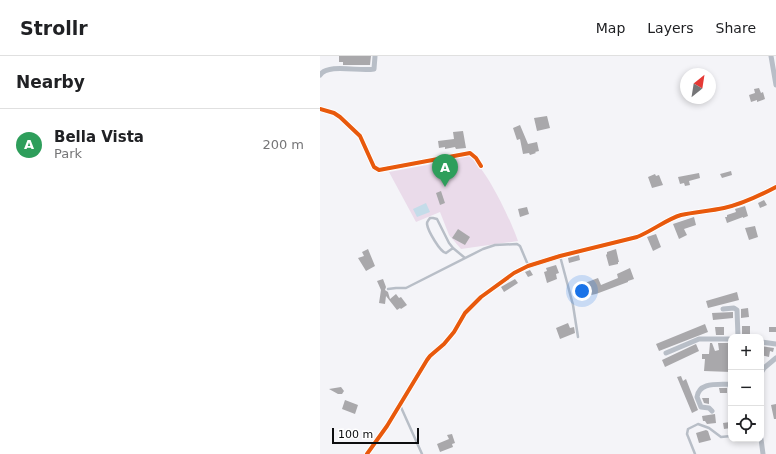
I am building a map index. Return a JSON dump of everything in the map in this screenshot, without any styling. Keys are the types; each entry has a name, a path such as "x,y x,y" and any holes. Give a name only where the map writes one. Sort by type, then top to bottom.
{"street":[{"path":"320,75 325,70 331,69 374,69 375,56"},
{"path":"772,56 776,85"},
{"path":"320,109 334,113 340,117 360,136 374,167 379,170 470,153 476,158 481,166"},
{"path":"367,454 400,404 426,360 444,344 454,332 470,306 514,273 528,266 560,256 637,237 680,216 740,204 776,187"},
{"path":"723,309 734,308 737,310 738,334"},
{"path":"666,353 699,339 728,339"},
{"path":"764,342 776,344"},
{"path":"763,370 776,358"},
{"path":"712,411 709,408 701,407 697,397 700,388 704,386 728,384"},
{"path":"761,442 763,454"}],"lane":[{"path":"453,248 446,253 443,252 427,226 427,222 430,218 437,219 453,248 465,258"},
{"path":"388,289 406,288 483,248 495,245 517,244 520,246 528,266"},
{"path":"560,256 573,305 578,338"},
{"path":"400,404 422,454"},
{"path":"695,454 687,434 688,429 698,424 709,428 721,437 728,436"}],"shaded area":[{"path":"467,155 482,169 497,194 510,220 518,241 461,249 449,235 440,212 416,222 389,172 427,165"}],"water":[{"path":"426,203 430,212 417,217 413,209"}],"building":[{"path":"339,56 371,56 370,65 343,65 343,62 339,62"},
{"path":"759,88 761,93 763,92 765,99 757,102 757,100 751,102 749,95 755,93 754,89"},
{"path":"547,116 550,128 537,131 534,118"},
{"path":"520,125 528,144 537,142 539,151 535,152 536,153 530,155 529,153 523,154 520,139 517,140 513,128"},
{"path":"463,131 466,148 439,148 438,141 454,139 453,132"},
{"path":"731,171 732,175 722,178 720,174"},
{"path":"699,173 700,178 689,181 690,185 685,186 684,183 680,184 678,177"},
{"path":"655,174 656,176 659,175 663,185 652,188 648,177"},
{"path":"441,191 445,203 440,205 436,193"},
{"path":"764,200 767,205 760,208 758,203"},
{"path":"745,206 748,216 727,223 725,217 727,217 727,215 736,212 735,209"},
{"path":"527,207 529,214 520,217 518,209"},
{"path":"694,217 696,225 684,229 687,235 679,239 673,224"},
{"path":"755,226 758,237 749,240 745,228"},
{"path":"458,229 470,237 465,245 452,238"},
{"path":"656,234 661,247 653,251 647,237"},
{"path":"368,249 375,266 366,271 358,258 364,256 362,252"},
{"path":"616,249 619,262 618,264 609,266 606,255 607,252"},
{"path":"579,255 580,260 569,263 568,258"},
{"path":"556,265 559,273 556,274 557,279 547,283 544,272 547,271 546,268"},
{"path":"630,268 634,279 596,294 577,298 575,284 585,283 598,278 601,285 618,278 617,274"},
{"path":"530,270 533,275 528,277 525,272"},
{"path":"383,279 386,287 385,290 388,292 390,299 396,294 399,298 401,297 407,305 397,310 386,296 385,304 379,303 381,290 377,281"},
{"path":"515,279 518,283 504,292 501,287"},
{"path":"737,292 739,300 708,308 706,301"},
{"path":"748,308 749,317 741,318 741,309"},
{"path":"733,312 733,318 713,320 712,313"},
{"path":"568,323 570,328 574,327 575,333 560,339 556,328"},
{"path":"705,324 708,332 659,351 656,344"},
{"path":"742,326 750,326 750,334 742,334"},
{"path":"715,327 724,327 724,335 716,335"},
{"path":"769,327 776,327 776,332 769,332"},
{"path":"710,343 712,343 715,351 719,350 718,343 728,343 728,372 704,371 705,359 702,359 702,354 709,354"},
{"path":"696,344 699,351 665,367 662,360"},
{"path":"764,346 774,348 773,352 770,351 769,357 764,356"},
{"path":"681,376 683,381 686,379 698,410 692,413 677,377"},
{"path":"341,387 344,391 342,394 338,394 329,389"},
{"path":"719,388 727,388 727,393 720,393"},
{"path":"702,398 709,398 709,404 704,403"},
{"path":"345,400 358,405 355,414 342,409"},
{"path":"776,404 776,419 774,419 771,405"},
{"path":"715,414 716,423 707,424 703,421 702,416"},
{"path":"728,422 728,428 724,429 723,423"},
{"path":"706,430 708,431 711,440 699,443 696,433"},
{"path":"452,434 455,443 452,444 453,447 440,452 437,444 449,439 447,435"}],"cycle path":[{"path":"320,109 334,113 340,117 360,136 374,167 379,170 470,153 476,158 481,166"},
{"path":"367,454 387,426 430,356 444,344 454,332 465,313 481,297 514,273 528,266 560,256 637,237 670,219 681,215 719,209 738,204 757,197 776,187"}],"place":[{"name":"Bella Vista","path":"445,187"}]}
